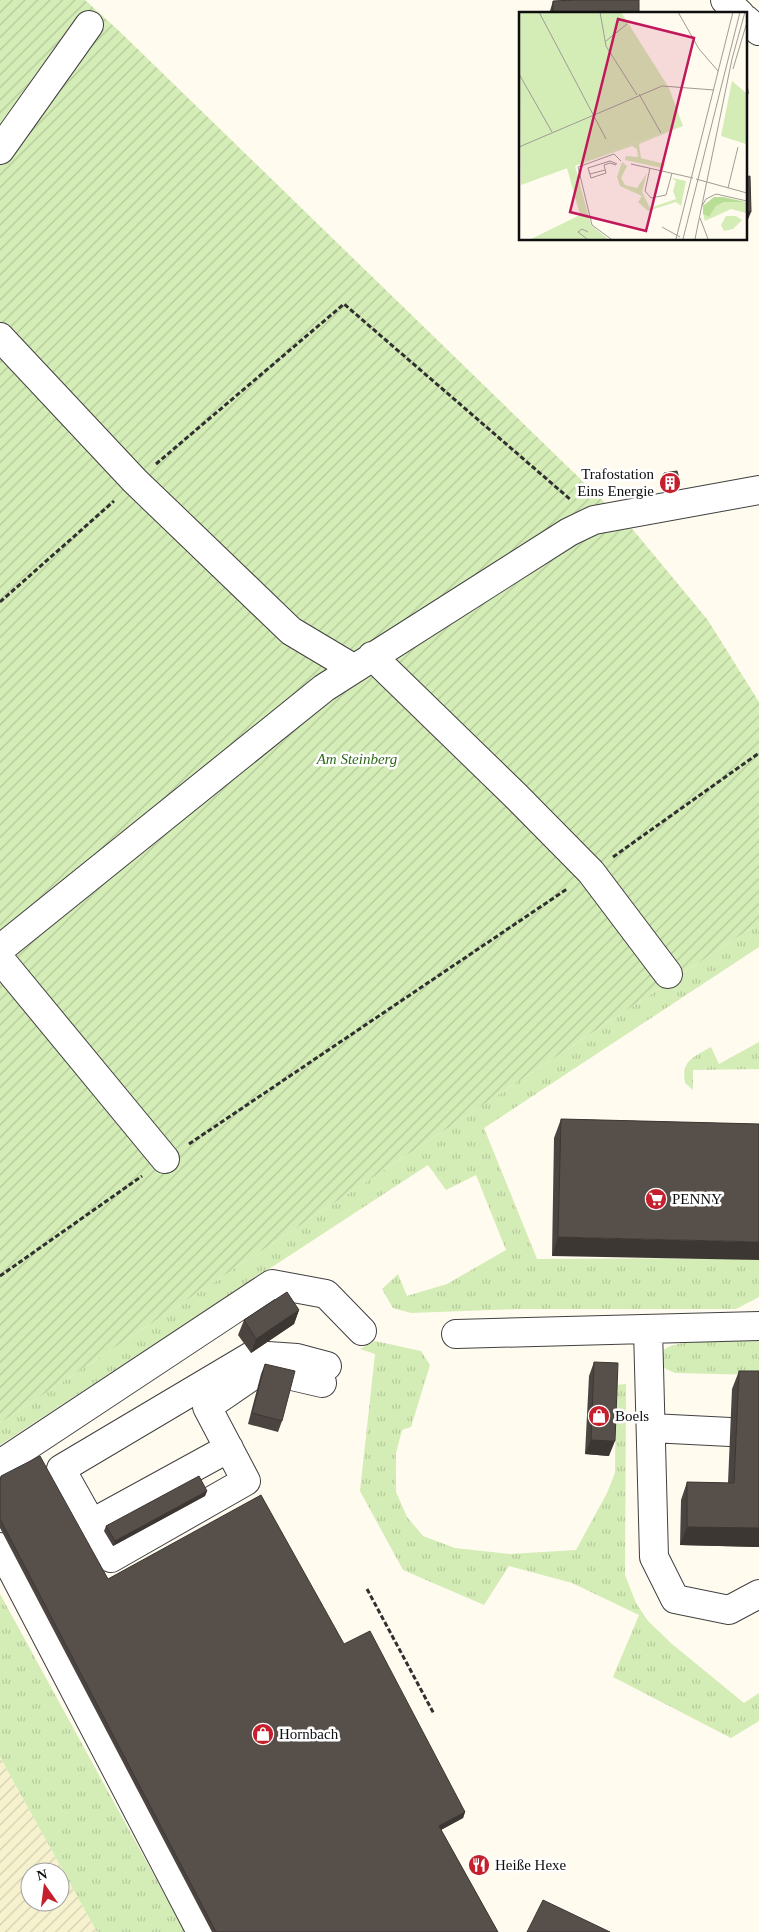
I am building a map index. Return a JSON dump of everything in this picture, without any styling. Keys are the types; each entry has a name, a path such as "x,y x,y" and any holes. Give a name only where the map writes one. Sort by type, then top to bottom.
{"street":[{"path":"725,0 738,12"},
{"path":"746,19 759,31"},
{"path":"0,150 89,25"},
{"path":"0,337 135,481 291,631 362,662 516,796 591,872 668,974"},
{"path":"0,949 324,688 362,662 569,532 594,520 759,490"},
{"path":"0,958 165,1159"},
{"path":"0,1464 272,1284 326,1294 362,1331"},
{"path":"456,1334 759,1326"},
{"path":"648,1329 654,1557 675,1599 729,1610 759,1594"},
{"path":"257,1362 207,1407 246,1481 111,1558 62,1469 257,1362 324,1374"},
{"path":"651,1428 730,1432"},
{"path":"92,1523 229,1448"},
{"path":"0,1547 201,1932"}],"path":[{"path":"0,602 135,481 344,304 594,520"},
{"path":"0,1276 165,1159 591,872 759,753"},
{"path":"367,1589 434,1714"}],"shaded area":[{"path":"0,1757 58,1862 20,1862 20,1912 70,1912 70,1883 97,1932 0,1932"}],"green space":[{"name":"Am Steinberg","path":"0,0 85,0 634,531 707,619 759,702 759,923 0,1423"},
{"path":"759,923 759,947 484,1128 537,1259 759,1258 759,1297 736,1309 520,1309 411,1313 393,1308 382,1289 398,1274 407,1296 447,1284 506,1250 476,1175 446,1190 428,1165 0,1445 0,1423"},
{"path":"759,1042 759,1069 693,1070 693,1090 685,1083 684,1075 687,1064 694,1057 711,1047 719,1064"},
{"path":"375,1341 421,1351 430,1365 411,1427 402,1430 396,1453 396,1492 407,1517 423,1536 455,1548 510,1554 576,1550 607,1493 615,1473 616,1385 626,1384 625,1575 636,1603 648,1621 672,1644 744,1703 759,1693 759,1721 731,1738 613,1677 639,1615 572,1583 509,1566 484,1605 403,1570 360,1491 375,1354 360,1349"},
{"path":"708,1341 759,1341 759,1375 675,1373 664,1368 661,1356 664,1350 670,1346 680,1344"},
{"path":"0,1594 185,1932 97,1932 70,1883 70,1862 58,1862 0,1757"}],"building":[{"path":"639,0 639,12 553,12 553,1"},
{"path":"746,67 748,94 746,94"},
{"path":"750,176 751,212 746,212 746,177"},
{"path":"677,471 680,482 667,484 664,473"},
{"name":"PENNY","path":"561,1119 759,1124 759,1242 558,1237"},
{"path":"287,1292 299,1310 256,1339 244,1320"},
{"name":"Boels","path":"594,1362 618,1363 615,1441 591,1440"},
{"path":"265,1364 295,1371 282,1421 252,1413"},
{"path":"739,1371 759,1371 759,1528 687,1527 687,1482 734,1483"},
{"name":"Hornbach","path":"40,1456 108,1579 261,1495 344,1644 370,1631 465,1812 439,1826 498,1932 216,1932 0,1519 1,1476"},
{"path":"199,1476 207,1491 115,1541 106,1526"},
{"path":"543,1900 610,1932 527,1932"}],"place":[{"name":"Trafostation Eins Energie","path":"670,483"},
{"name":"PENNY","path":"656,1199"},
{"name":"Boels","path":"599,1416"},
{"name":"Hornbach","path":"263,1734"},
{"name":"Heiße Hexe","path":"479,1865"}]}
